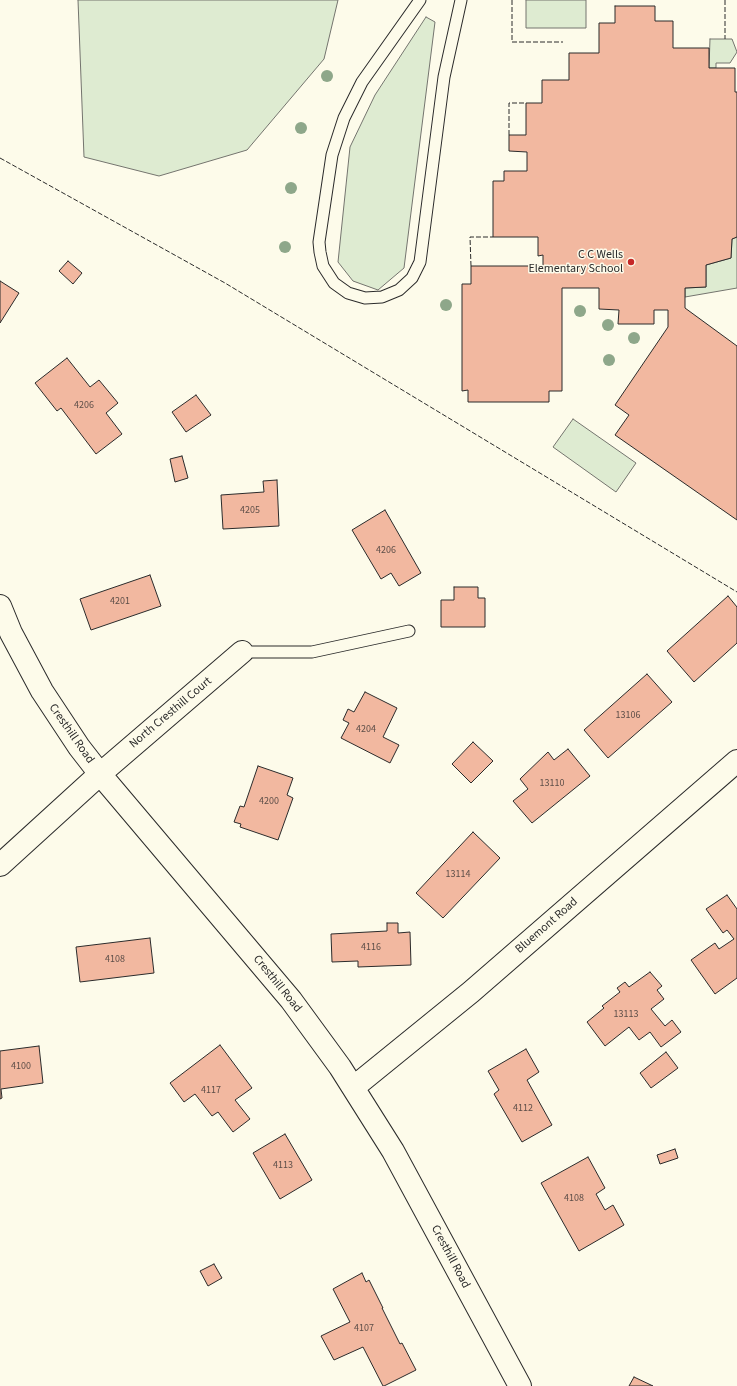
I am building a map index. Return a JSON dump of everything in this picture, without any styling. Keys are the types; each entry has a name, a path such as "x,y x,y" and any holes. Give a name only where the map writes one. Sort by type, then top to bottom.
{"street":[{"name":"Cresthill Road","path":"0,606 11,633 42,691 79,747 100,774 291,1000 354,1087 393,1151 520,1386"},
{"name":"North Cresthill Court","path":"0,865 100,774 242,652"},
{"name":"Bluemont Road","path":"354,1087 471,992 737,761"}],"lane":[{"path":"420,0 362,82 344,118 332,155 320,242 320,252 323,266 334,283 348,293 365,298 382,297 399,290 412,278 420,262 444,77 461,0"},
{"path":"242,652 312,652 409,630"}],"green space":[{"path":"78,0 338,0 324,59 247,150 159,176 84,157"},
{"path":"526,0 586,0 586,28 526,28"},
{"path":"426,17 435,22 404,268 378,290 353,281 338,262 350,147 375,95"},
{"path":"710,39 732,39 737,52 730,63 716,63 716,68 709,68"},
{"path":"737,237 737,288 685,297 685,288 706,287 706,265 731,258 732,239"},
{"path":"573,419 636,463 616,492 553,447"}],"building":[{"name":"C C Wells Elementary School","path":"615,6 655,6 655,21 673,21 673,48 709,48 709,68 735,68 735,92 737,92 737,237 732,239 731,258 706,265 706,287 685,288 685,308 737,346 737,520 615,435 629,415 615,405 668,327 668,310 654,310 654,324 618,324 619,310 599,309 599,288 562,288 562,391 549,391 549,402 468,402 468,390 462,391 462,284 471,284 471,266 543,266 543,255 538,256 538,237 493,237 493,181 504,181 504,171 527,171 527,152 509,151 509,135 526,135 526,103 542,103 542,80 569,80 569,53 599,53 599,23 615,23"},
{"path":"68,261 82,273 73,284 59,271"},
{"path":"0,281 19,293 0,323"},
{"path":"67,358 90,387 99,380 118,403 106,413 122,434 96,454 61,408 57,411 35,383"},
{"path":"196,395 211,415 186,432 172,412"},
{"path":"182,456 188,478 175,482 170,459"},
{"path":"277,480 279,526 223,529 221,495 264,492 263,481"},
{"path":"385,510 421,573 399,586 391,573 381,579 352,530"},
{"path":"150,575 161,606 91,630 80,599"},
{"path":"454,587 478,587 478,598 485,598 485,627 441,627 441,600 454,600"},
{"path":"728,596 737,607 737,643 694,682 667,651"},
{"path":"647,674 672,702 608,758 584,730"},
{"path":"365,692 397,708 383,737 399,745 390,763 341,738 349,723 343,720 348,709 354,712"},
{"path":"473,742 493,761 471,783 452,764"},
{"path":"568,749 590,776 532,823 513,801 528,789 520,779 548,752 554,760"},
{"path":"258,766 293,778 287,795 293,798 278,840 240,827 241,824 234,822 240,806 244,807"},
{"path":"473,832 500,858 443,918 416,893"},
{"path":"727,895 737,909 737,978 715,994 691,960 715,943 719,949 734,939 727,930 723,933 706,909"},
{"path":"387,923 398,923 398,933 410,932 411,965 358,967 358,961 332,962 331,934 387,931"},
{"path":"150,938 154,973 80,982 76,947"},
{"path":"650,972 662,986 657,990 664,999 651,1009 665,1026 672,1020 681,1032 661,1047 650,1032 639,1040 629,1027 605,1046 587,1022 604,1008 602,1006 620,992 617,988 625,982 629,987"},
{"path":"220,1045 252,1088 235,1100 250,1119 233,1132 218,1112 212,1116 195,1094 184,1102 170,1083"},
{"path":"39,1046 43,1083 1,1089 2,1098 0,1099 0,1051"},
{"path":"526,1049 539,1072 527,1080 552,1125 522,1142 494,1094 499,1090 488,1071"},
{"path":"666,1052 678,1068 651,1088 640,1073"},
{"path":"285,1134 312,1180 280,1199 253,1153"},
{"path":"675,1149 678,1158 660,1164 657,1155"},
{"path":"588,1157 605,1188 596,1194 605,1210 613,1205 624,1225 579,1251 541,1183"},
{"path":"214,1264 222,1278 208,1286 200,1271"},
{"path":"362,1273 366,1282 369,1280 400,1344 402,1343 416,1370 384,1386 363,1347 334,1360 321,1336 350,1322 333,1289"},
{"path":"634,1377 653,1386 629,1386"}],"fence":[{"path":"512,0 512,42 563,42"},
{"path":"725,0 725,39"},
{"path":"509,135 509,103 526,103"},
{"path":"0,158 225,283 737,592"},
{"path":"471,266 470,237 493,237"}],"place":[{"name":"C C Wells Elementary School","path":"631,262"}]}
